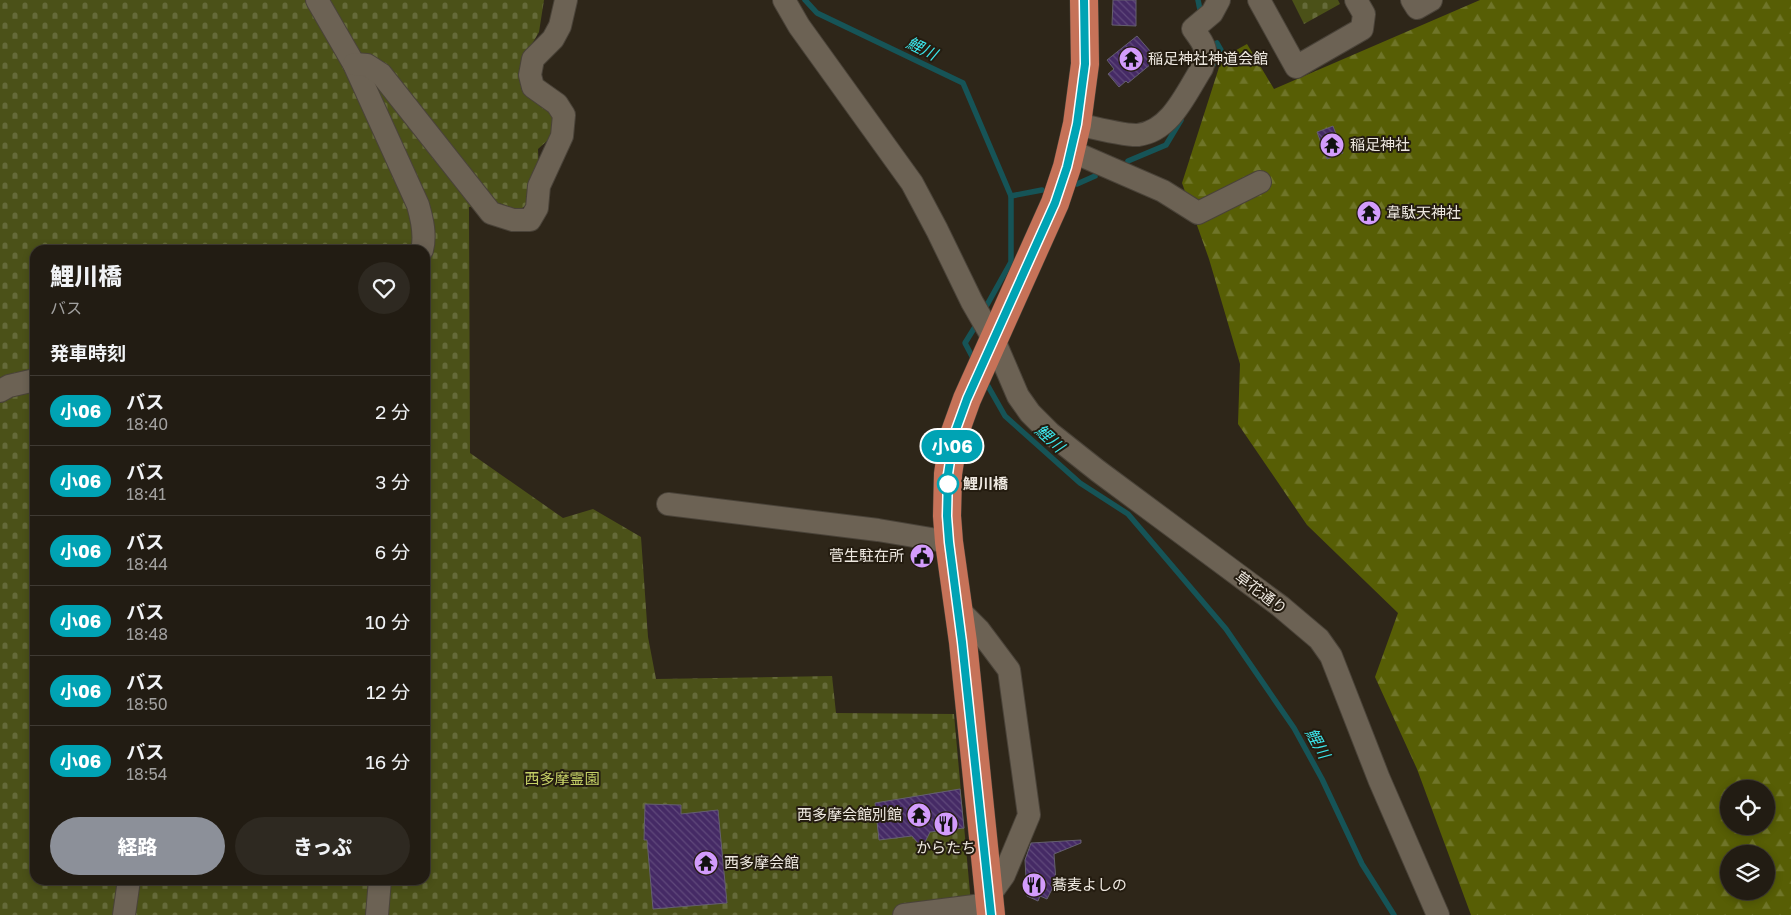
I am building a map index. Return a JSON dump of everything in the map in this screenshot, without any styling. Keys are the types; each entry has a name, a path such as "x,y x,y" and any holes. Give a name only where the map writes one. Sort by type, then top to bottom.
{"highway":[{"path":"990,905 949,542 947,516 948,474 954,435 989,339 1055,203 1071,151 1077,124 1085,64 1084,0"}],"street":[{"path":"317,0 354,64 418,205 423,226 424,245"},
{"path":"354,64 367,65 380,74 491,213 513,220 530,220 537,208 539,186 562,136 564,115 558,104 533,87 530,75 533,59 553,39 560,26 566,0"},
{"name":"草花通り","path":"784,0 799,26 912,183 1018,396 1030,413 1050,433 1098,471 1280,606 1319,639 1331,656 1379,779 1438,915"},
{"path":"1077,124 1137,135 1154,130 1168,120 1202,68 1205,59 1206,47 1193,29 1212,13 1219,0"},
{"path":"1259,0 1296,67 1362,29 1364,14 1356,0"},
{"path":"1412,0 1417,8 1431,0"},
{"path":"1071,151 1163,191 1198,213 1260,182"},
{"path":"0,391 9,386 30,381"},
{"path":"668,504 878,530 949,542"},
{"path":"904,915 990,905 1029,815 1009,670 979,630 958,609"},
{"path":"124,915 128,885"},
{"path":"377,915 380,885"}],"green space":[{"name":"西多摩霊園","path":"0,0 544,0 539,32 525,56 554,105 557,132 538,149 539,172 534,200 519,210 499,203 469,207 470,453 563,518 593,509 641,537 648,637 656,679 832,676 836,713 954,714 972,915 0,915"},
{"path":"1292,0 1338,0 1340,4 1304,24"},
{"path":"1480,0 1791,0 1791,915 1471,915 1417,769 1375,677 1398,613 1307,525 1238,424 1240,364 1209,259 1182,183 1222,58 1247,44 1274,89"}],"building":[{"path":"1113,0 1136,0 1136,26 1112,25"},
{"path":"1137,36 1157,59 1128,83 1126,81 1119,87 1108,74 1114,69 1107,60"},
{"path":"1333,126 1343,153 1327,159 1317,132"},
{"name":"西多摩会館別館","path":"960,789 964,828 930,832 922,848 912,836 879,840 875,803"},
{"name":"西多摩会館","path":"645,804 681,805 681,814 718,810 727,903 653,909 647,840 644,840"},
{"path":"1081,840 1081,843 1054,854 1056,881 1047,899 1040,896 1038,901 1027,896 1025,860 1031,843"}],"waterway":[{"name":"鯉川","path":"805,0 817,13 963,83 1011,196 1011,262 983,312"},
{"path":"1198,0 1201,15"},
{"path":"1213,65 1221,50 1217,43"},
{"path":"1128,161 1166,145 1181,120"},
{"path":"1077,184 1095,176"},
{"path":"1011,196 1042,190"},
{"name":"鯉川","path":"975,362 965,343 978,322"},
{"name":"鯉川","path":"984,379 1005,416 1080,483 1128,514 1226,629 1294,728 1322,779 1362,864 1394,915"}],"bus line":[{"name":"小06","path":"991,915 962,642 949,542 947,516 948,474 954,435 967,399 1055,203 1067,167 1077,124 1085,64 1084,0"}],"place":[{"name":"稲足神社神道会館","path":"1131,59"},
{"name":"稲足神社","path":"1332,145"},
{"name":"韋駄天神社","path":"1369,213"},
{"name":"鯉川橋","path":"948,484"},
{"name":"菅生駐在所","path":"922,556"},
{"name":"西多摩会館別館","path":"919,815"},
{"name":"からたち","path":"946,824"},
{"name":"西多摩会館","path":"706,863"},
{"name":"蕎麦よしの","path":"1034,885"}]}
